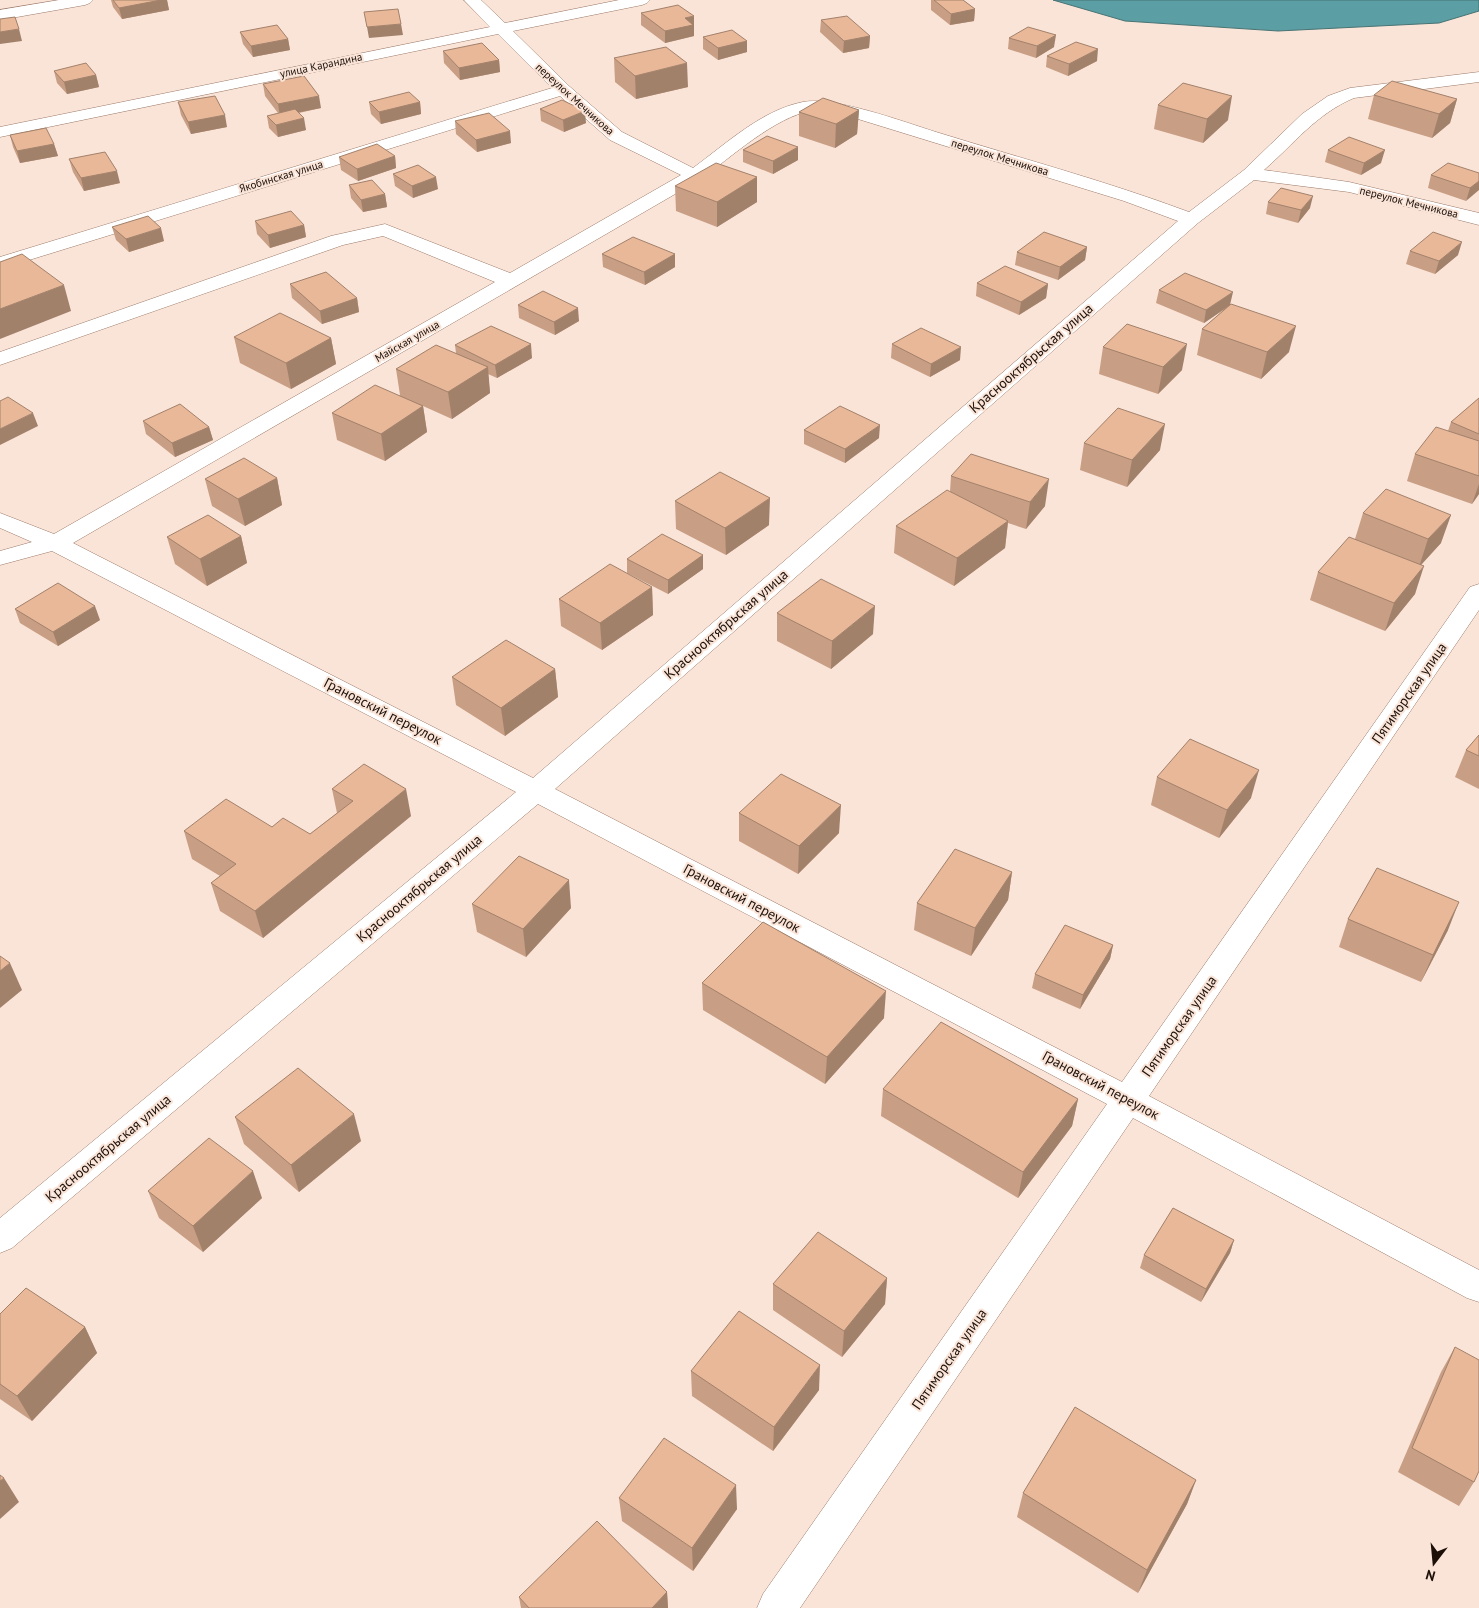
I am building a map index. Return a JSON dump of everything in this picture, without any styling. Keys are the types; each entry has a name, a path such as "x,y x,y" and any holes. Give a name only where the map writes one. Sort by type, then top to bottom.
{"street":[{"path":"0,15 85,0"},
{"name":"переулок Мечникова","path":"472,0 563,90 616,136 655,157 695,175"},
{"name":"улица Карандина","path":"0,132 642,0"},
{"name":"Краснооктябрьская улица","path":"0,1238 537,790 1191,218 1250,174 1312,112 1331,100 1350,93 1479,77"},
{"name":"Якобинская улица","path":"0,262 563,90"},
{"name":"переулок Мечникова","path":"806,107 825,108 862,115 1131,197 1191,218"},
{"name":"Майская улица","path":"0,558 56,543 695,175 775,119 806,107"},
{"name":"переулок Мечникова","path":"1250,174 1349,187 1479,219"},
{"path":"0,358 338,240 385,230 511,281"},
{"name":"Грановский переулок","path":"0,520 56,543 537,790 1128,1099 1479,1287"},
{"name":"Пятиморская улица","path":"777,1608 1479,592"}],"water":[{"path":"1053,0 1479,0 1479,11 1439,23 1278,31 1125,21"}],"building":[{"path":"113,0 161,0 119,8"},
{"path":"934,0 963,0 975,9 951,14"},
{"path":"678,5 694,16 685,18 693,25 665,31 641,13"},
{"path":"398,9 401,24 367,27 364,12"},
{"path":"847,16 870,36 844,41 821,20"},
{"path":"15,17 19,29 0,32 0,19"},
{"path":"277,25 288,39 251,46 240,32"},
{"path":"1028,27 1056,35 1037,46 1009,38"},
{"path":"732,30 747,41 718,48 703,37"},
{"path":"1076,42 1098,49 1069,64 1047,56"},
{"path":"482,43 499,60 459,68 443,51"},
{"path":"666,47 687,63 635,76 614,58"},
{"path":"86,63 96,75 64,82 54,71"},
{"path":"304,76 319,96 278,104 263,84"},
{"path":"1392,81 1457,99 1439,114 1374,95"},
{"path":"1183,83 1232,96 1207,119 1158,105"},
{"path":"409,92 420,102 379,112 369,102"},
{"path":"215,96 225,115 188,122 178,102"},
{"path":"823,98 859,110 836,124 799,112"},
{"path":"562,100 585,111 563,120 540,109"},
{"path":"295,109 304,118 276,125 267,116"},
{"path":"489,113 510,131 476,140 455,121"},
{"path":"46,128 54,144 17,151 10,135"},
{"path":"767,136 798,147 773,161 743,150"},
{"path":"1349,137 1385,150 1364,163 1328,150"},
{"path":"377,144 395,156 357,169 339,157"},
{"path":"105,152 117,171 81,178 69,159"},
{"path":"716,163 757,177 717,202 675,186"},
{"path":"1448,163 1479,173 1479,181 1470,188 1431,175"},
{"path":"418,165 436,177 412,186 393,174"},
{"path":"372,180 385,194 361,200 349,185"},
{"path":"1281,188 1313,196 1301,210 1268,202"},
{"path":"291,211 304,225 268,235 255,221"},
{"path":"148,216 161,228 126,239 112,227"},
{"path":"1044,232 1087,247 1060,267 1017,252"},
{"path":"1433,232 1462,242 1439,261 1410,251"},
{"path":"633,237 675,254 644,272 602,254"},
{"path":"22,254 64,285 0,309 0,262"},
{"path":"1005,266 1048,284 1021,302 977,283"},
{"path":"326,272 357,298 320,311 290,284"},
{"path":"1185,273 1233,292 1206,310 1159,290"},
{"path":"543,291 578,308 554,322 518,305"},
{"path":"1231,304 1296,326 1267,352 1202,329"},
{"path":"280,313 331,338 286,363 234,337"},
{"path":"1127,324 1187,344 1163,367 1103,347"},
{"path":"491,326 531,344 495,365 455,345"},
{"path":"921,328 961,347 931,364 892,344"},
{"path":"436,345 488,367 448,392 396,369"},
{"path":"375,385 423,406 381,434 332,413"},
{"path":"8,397 33,413 0,429 0,401"},
{"path":"1479,398 1479,434 1451,422"},
{"path":"180,404 209,427 172,443 143,421"},
{"path":"840,406 880,425 845,449 804,430"},
{"path":"1118,408 1165,424 1132,460 1084,443"},
{"path":"1436,427 1479,441 1479,476 1415,454"},
{"path":"971,454 1049,479 1030,502 951,476"},
{"path":"244,458 277,478 238,499 205,479"},
{"path":"720,472 770,498 725,528 675,501"},
{"path":"1386,489 1451,515 1428,539 1363,513"},
{"path":"947,490 1008,521 957,558 896,526"},
{"path":"208,515 241,536 200,559 167,537"},
{"path":"662,534 703,555 668,580 627,559"},
{"path":"1349,537 1424,566 1394,603 1318,572"},
{"path":"610,564 652,587 600,623 559,599"},
{"path":"821,579 875,606 832,641 777,613"},
{"path":"58,583 95,606 53,632 15,609"},
{"path":"506,640 555,669 501,708 452,677"},
{"path":"1479,735 1479,756 1466,750"},
{"path":"1190,739 1259,770 1227,810 1157,777"},
{"path":"364,764 406,789 255,911 211,883 236,864 184,831 226,799 272,827 283,818 310,834 353,801 332,789"},
{"path":"781,774 841,805 799,846 739,813"},
{"path":"955,849 1012,872 975,928 917,903"},
{"path":"519,856 569,880 523,929 472,904"},
{"path":"1377,868 1459,902 1433,955 1348,919"},
{"path":"763,922 886,991 827,1057 702,983"},
{"path":"1065,925 1113,945 1083,995 1035,974"},
{"path":"0,956 10,963 0,971"},
{"path":"941,1022 1078,1099 1023,1172 883,1089"},
{"path":"298,1068 354,1114 291,1165 235,1117"},
{"path":"209,1138 253,1171 193,1226 148,1191"},
{"path":"1173,1208 1234,1240 1206,1289 1144,1255"},
{"path":"818,1232 887,1278 844,1331 773,1284"},
{"path":"26,1288 85,1327 17,1396 0,1384 0,1314"},
{"path":"739,1311 820,1365 774,1427 691,1371"},
{"path":"1455,1347 1479,1360 1479,1471 1474,1482 1412,1448"},
{"path":"1075,1407 1196,1480 1147,1570 1023,1493"},
{"path":"664,1438 736,1485 692,1548 619,1498"},
{"path":"597,1521 667,1592 652,1608 529,1608 519,1597"}]}
